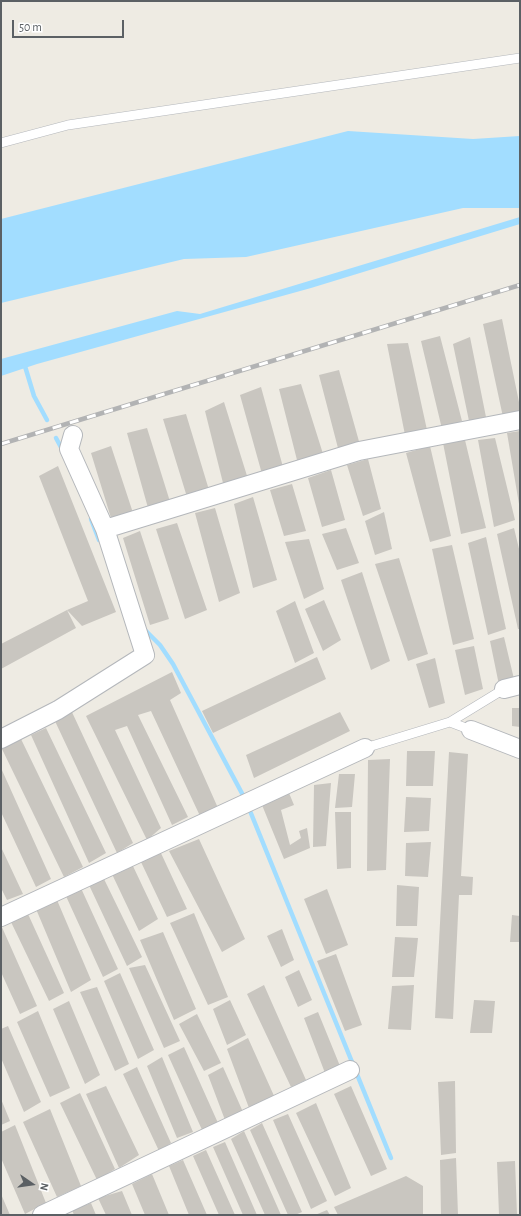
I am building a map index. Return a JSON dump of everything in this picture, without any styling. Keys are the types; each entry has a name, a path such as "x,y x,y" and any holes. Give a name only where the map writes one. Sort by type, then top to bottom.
{"street":[{"path":"105,529 359,451 520,420"},
{"path":"1,739 58,710 145,655 105,529 70,449 73,435"},
{"path":"471,730 520,749"},
{"path":"1,917 365,748"},
{"path":"42,1215 350,1070"}],"lane":[{"path":"1,143 68,125 520,58"},
{"path":"365,748 450,722 512,687"},
{"path":"450,722 471,730"}],"water":[{"path":"348,131 473,139 520,136 520,208 463,208 246,257 184,259 1,303 1,219"},
{"path":"520,217 520,224 311,288 37,364 1,376 1,359 177,311 200,314"}],"building":[{"path":"502,319 520,407 520,411 503,417 483,324"},
{"path":"440,336 462,421 442,429 421,341"},
{"path":"470,337 486,417 469,421 453,344"},
{"path":"408,343 427,430 405,435 387,344"},
{"path":"339,370 360,445 339,452 319,375"},
{"path":"301,384 324,457 298,464 279,389"},
{"path":"261,387 283,467 262,474 240,395"},
{"path":"224,402 248,479 224,487 205,411"},
{"path":"186,414 209,490 187,497 163,419"},
{"path":"147,428 172,508 150,515 127,433"},
{"path":"520,431 520,504 519,504 507,433"},
{"path":"495,438 515,520 494,527 478,440"},
{"path":"465,440 486,528 461,534 443,443"},
{"path":"111,446 136,522 115,531 91,453"},
{"path":"430,446 451,536 430,542 406,453"},
{"path":"368,459 381,509 363,516 347,465"},
{"path":"58,466 116,612 82,626 67,610 88,601 39,476"},
{"path":"331,470 345,520 322,527 308,478"},
{"path":"292,484 306,531 284,536 270,490"},
{"path":"253,497 277,580 253,588 234,504"},
{"path":"215,508 240,593 219,602 195,513"},
{"path":"384,512 392,549 375,555 365,521"},
{"path":"177,523 207,610 185,619 156,529"},
{"path":"346,528 359,563 337,570 322,534"},
{"path":"514,528 520,553 520,629 518,629 497,534"},
{"path":"140,531 169,619 150,625 123,538"},
{"path":"486,537 506,629 488,635 468,543"},
{"path":"309,539 324,589 304,599 285,542"},
{"path":"452,545 474,639 453,645 432,549"},
{"path":"399,558 428,654 408,661 375,564"},
{"path":"362,572 390,661 371,670 341,580"},
{"path":"324,600 341,640 323,651 305,609"},
{"path":"295,601 314,653 295,663 276,611"},
{"path":"67,610 76,628 1,669 1,644"},
{"path":"504,637 514,679 499,685 490,641"},
{"path":"474,646 483,689 465,695 455,650"},
{"path":"317,657 326,679 213,733 202,711"},
{"path":"435,658 445,703 429,708 416,664"},
{"path":"172,672 181,693 170,700 218,808 200,816 151,711 138,715 188,817 172,825 127,726 115,730 161,828 147,840 86,716"},
{"path":"512,708 520,708 520,727 512,726"},
{"path":"71,710 133,843 117,853 54,719"},
{"path":"340,712 350,731 254,778 246,755"},
{"path":"46,728 106,853 89,863 31,735"},
{"path":"21,739 83,867 64,877 2,749"},
{"path":"407,751 435,751 433,786 406,786"},
{"path":"449,752 468,754 461,876 473,877 472,895 459,895 453,1019 435,1018"},
{"path":"390,759 386,870 367,871 368,760"},
{"path":"1,768 51,879 36,887 1,812"},
{"path":"339,774 355,774 352,807 335,808"},
{"path":"331,783 326,846 313,847 314,785"},
{"path":"289,793 294,805 281,810 290,845 301,838 299,831 307,828 310,848 284,859 262,805"},
{"path":"406,797 431,798 429,831 404,832"},
{"path":"335,812 351,812 351,868 337,869"},
{"path":"199,839 245,939 222,952 169,851"},
{"path":"431,842 428,877 405,876 406,843"},
{"path":"1,847 23,894 7,900 1,888"},
{"path":"160,851 187,909 167,917 141,862"},
{"path":"132,864 158,919 139,931 111,872"},
{"path":"104,879 142,957 127,966 89,885"},
{"path":"397,885 419,887 417,926 396,926"},
{"path":"80,886 118,969 103,977 65,894"},
{"path":"327,889 348,945 326,954 304,899"},
{"path":"57,900 91,980 71,992 36,909"},
{"path":"194,913 228,997 208,1005 170,923"},
{"path":"28,914 64,993 49,1001 11,922"},
{"path":"512,915 520,916 520,942 510,942"},
{"path":"1,925 37,1006 20,1014 1,972"},
{"path":"282,929 294,960 281,967 267,936"},
{"path":"163,932 196,1009 174,1020 140,940"},
{"path":"395,937 418,938 414,977 392,977"},
{"path":"336,954 362,1025 345,1031 317,961"},
{"path":"145,965 180,1041 164,1048 129,968"},
{"path":"299,970 312,1000 298,1007 285,977"},
{"path":"120,973 154,1050 138,1059 104,981"},
{"path":"264,985 306,1080 291,1087 247,994"},
{"path":"414,985 411,1030 388,1029 392,986"},
{"path":"97,987 129,1064 115,1071 80,992"},
{"path":"230,1000 246,1035 227,1045 213,1009"},
{"path":"474,1000 495,1001 492,1033 470,1033"},
{"path":"69,1001 100,1075 85,1084 53,1009"},
{"path":"38,1011 70,1088 50,1097 17,1022"},
{"path":"318,1012 340,1066 325,1073 304,1018"},
{"path":"197,1014 221,1063 204,1071 179,1024"},
{"path":"8,1026 41,1102 24,1112 1,1058 1,1029"},
{"path":"248,1038 275,1098 249,1108 227,1049"},
{"path":"184,1047 218,1123 203,1132 168,1055"},
{"path":"162,1057 193,1132 177,1138 147,1066"},
{"path":"137,1067 171,1143 159,1151 123,1074"},
{"path":"223,1067 243,1112 225,1120 208,1075"},
{"path":"455,1081 456,1153 441,1155 438,1082"},
{"path":"106,1086 139,1155 119,1168 86,1094"},
{"path":"351,1086 387,1169 371,1176 334,1094"},
{"path":"80,1093 115,1169 97,1180 60,1103"},
{"path":"1,1099 10,1121 1,1125"},
{"path":"316,1103 351,1188 335,1196 296,1113"},
{"path":"50,1109 81,1186 57,1197 23,1122"},
{"path":"288,1114 327,1201 311,1209 273,1120"},
{"path":"262,1123 302,1212 295,1215 288,1215 250,1130"},
{"path":"15,1125 46,1203 25,1214 1,1158 1,1132"},
{"path":"244,1131 281,1215 265,1215 231,1139"},
{"path":"225,1142 257,1215 243,1215 213,1147"},
{"path":"206,1150 235,1215 219,1215 193,1156"},
{"path":"456,1158 458,1215 441,1215 440,1160"},
{"path":"183,1160 207,1215 189,1215 169,1166"},
{"path":"515,1161 517,1215 499,1215 497,1162"},
{"path":"152,1174 169,1215 145,1215 132,1184"},
{"path":"406,1176 423,1186 423,1215 338,1215 334,1207"},
{"path":"122,1191 132,1215 106,1215 98,1198"},
{"path":"1,1194 10,1215 1,1215"},
{"path":"91,1203 96,1215 74,1215 72,1210"},
{"path":"327,1210 330,1215 315,1215"}],"waterway":[{"path":"24,363 34,396 47,420"},
{"path":"56,438 63,451"},
{"path":"91,519 99,540"},
{"path":"144,629 160,645 173,664 245,799"},
{"path":"248,806 391,1158"}],"railway":[{"path":"1,444 520,285"}]}
